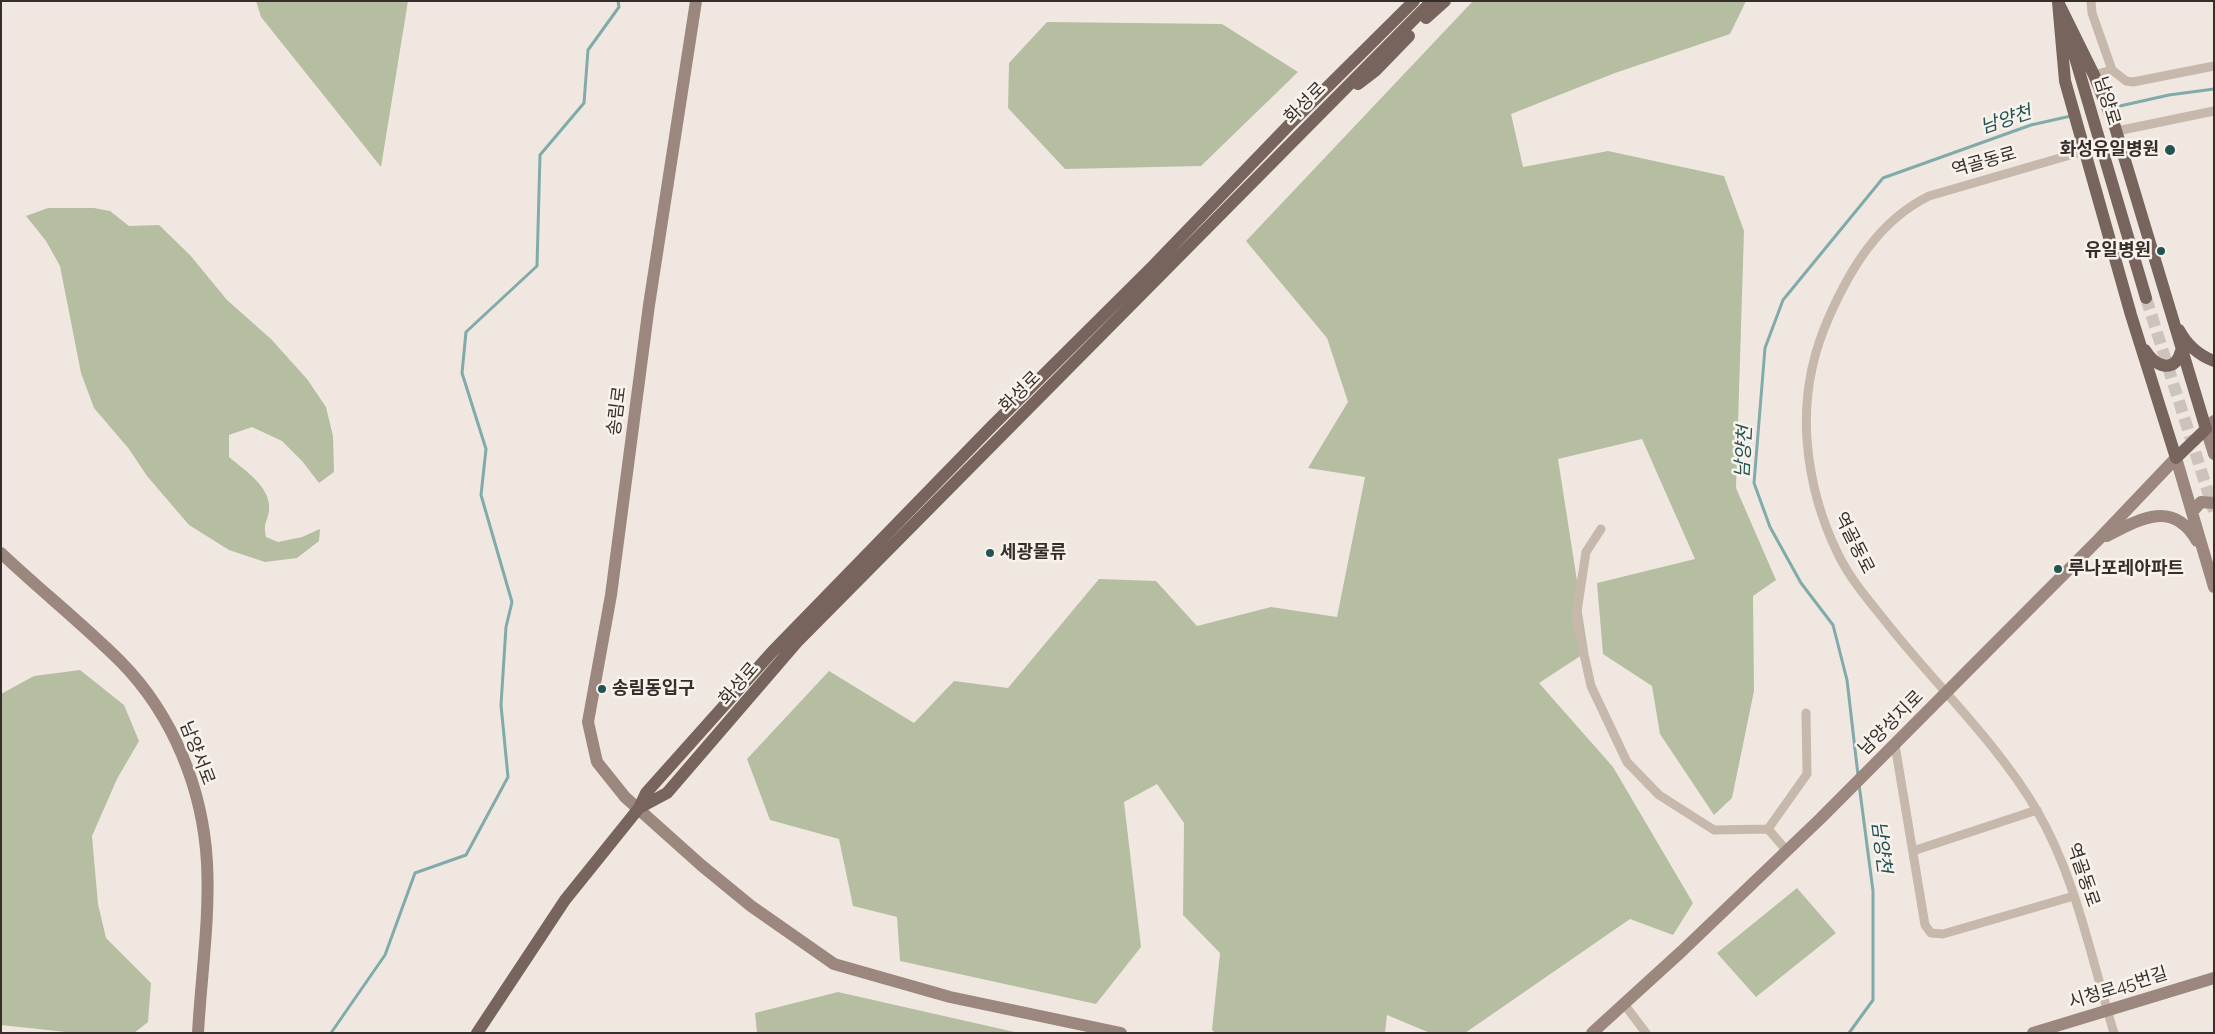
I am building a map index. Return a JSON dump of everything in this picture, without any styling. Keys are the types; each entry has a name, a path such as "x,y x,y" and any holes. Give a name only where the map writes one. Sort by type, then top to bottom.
{"main road":[{"name":"송림로","path":"696,1 649,305 611,595 588,722 597,762 625,797 639,808 656,826 751,906 834,964 950,997 1121,1033"},
{"name":"화성로","path":"477,1033 565,900 639,808 646,793 772,652 1000,418 1414,1"},
{"name":"화성로","path":"639,808 667,794 798,642 1432,1"},
{"path":"1315,118 1375,71 1445,1"},
{"path":"2058,1 2100,87 2116,129 2181,351 2210,425 2214,454"},
{"path":"2058,1 2065,81 2082,145 2131,315 2214,587"},
{"name":"남양로","path":"2058,1 2086,90 2146,298"},
{"path":"2170,314 2189,345 2197,353 2214,360"},
{"path":"2131,315 2144,348 2154,361 2160,365 2172,366 2180,358 2181,351"},
{"name":"남양성지로","path":"1592,1033 1787,851 1867,773 2210,425"},
{"path":"2192,512 2201,502 2214,503"},
{"path":"2098,540 2136,520 2160,515 2170,516 2186,526 2203,552"},
{"name":"남양서로","path":"1,553 122,663 164,717 191,778 203,825 207,864 198,1033"},
{"name":"시청로45번길","path":"2033,1033 2214,978"}],"street":[{"path":"2091,1 2092,13 2112,70 2126,80 2133,82 2214,66"},
{"path":"2094,75 2112,70"},
{"path":"2116,129 2213,113"},
{"name":"역골동로","path":"2082,145 1942,191 1917,202 1897,215 1868,248 1841,293 1827,322 1814,362 1808,396 1808,448 1813,484 1826,528 1840,558 1856,584 1945,694 2009,769 2036,810 2053,841 2074,896 2114,1033"},
{"path":"1601,529 1586,552 1576,618 1591,686 1627,762 1659,795 1714,830 1768,829"},
{"path":"1768,829 1807,774 1806,713"},
{"path":"1895,745 1925,925 1931,933 1943,934 2074,896"},
{"path":"1912,851 2036,810"},
{"path":"1768,829 1787,851"},
{"path":"1624,1004 1646,1033"}],"green space":[{"path":"256,1 408,1 381,167 261,17"},
{"path":"1473,1 1746,1 1730,34 1615,73 1511,114 1523,167 1608,151 1724,176 1744,231 1736,488 1776,580 1753,596 1754,691 1732,798 1714,815 1660,734 1652,686 1603,654 1597,583 1695,559 1642,439 1558,459 1588,651 1539,683 1613,767 1693,903 1673,935 1630,919 1465,1033 1430,1033 1387,1015 1385,1033 1215,1033 1212,1030 1220,953 1183,915 1184,823 1157,784 1124,802 1141,947 1096,1004 900,961 897,917 853,906 839,839 770,820 747,759 829,671 914,723 954,681 1008,688 1099,579 1156,581 1197,626 1271,607 1337,617 1365,477 1308,468 1348,402 1327,338 1246,241"},
{"path":"1047,22 1222,24 1298,72 1201,166 1065,169 1008,108 1009,63"},
{"path":"48,208 94,208 110,211 129,226 159,225 190,255 227,300 271,339 307,379 326,407 333,436 334,472 319,483 302,461 282,441 252,427 229,435 229,457 256,480 262,487 269,502 265,526 266,537 278,542 302,537 320,529 319,541 297,558 265,562 229,550 189,525 147,476 129,449 94,408 81,373 60,266 46,241 26,216"},
{"path":"80,670 124,705 139,741 117,779 92,836 98,904 106,938 151,983 148,1022 134,1033 75,1033 1,1025 1,694 34,676"},
{"path":"1797,888 1836,933 1756,997 1717,953"},
{"path":"838,992 1019,1033 757,1033 755,1013"}],"waterway":[{"path":"331,1033 385,955 415,873 466,855 508,777 501,705 506,627 512,602 481,495 486,449 462,373 466,332 537,266 540,155 584,103 588,50 619,7 618,1"},
{"name":"남양천","path":"2111,108 2169,95 2214,89"},
{"name":"남양천","path":"1858,775 1847,680 1833,625 1801,583 1770,527 1754,483 1765,348 1783,300 1883,178 2031,125 2071,116"},
{"name":"남양천","path":"1849,1033 1873,1000 1873,891 1859,784"}],"tunnel":[{"path":"2146,298 2214,511"}],"place":[{"name":"화성유일병원","path":"2170,150"},
{"name":"유일병원","path":"2161,251"},
{"name":"세광물류","path":"990,553"},
{"name":"루나포레아파트","path":"2058,569"},
{"name":"송림동입구","path":"602,689"}]}
